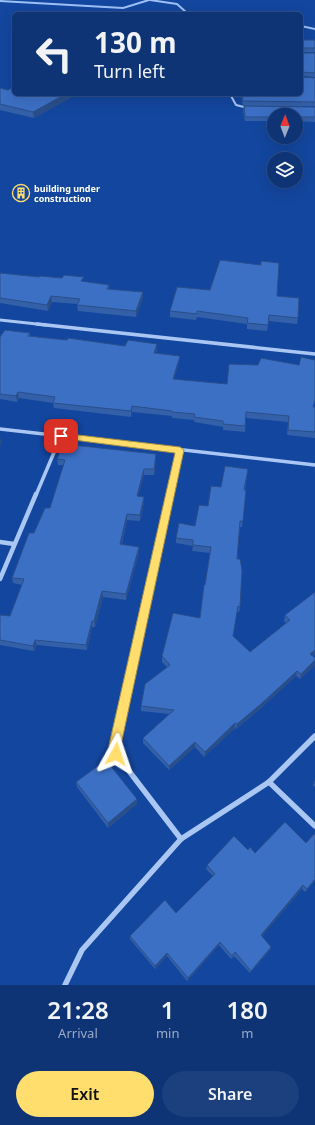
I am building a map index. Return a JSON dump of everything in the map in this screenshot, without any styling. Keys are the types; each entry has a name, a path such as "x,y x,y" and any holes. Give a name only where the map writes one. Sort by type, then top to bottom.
{"street":[{"path":"231,96 233,104 236,106 249,108"},
{"path":"0,320 315,354"},
{"path":"0,429 315,465"},
{"path":"0,579 61,436"},
{"path":"180,450 115,745 116,754 181,839"},
{"path":"0,542 14,544"},
{"path":"65,985 82,950 181,839 269,782 315,736"},
{"path":"269,782 315,826"}],"building":[{"path":"303,40 315,40 315,48 303,48"},
{"path":"303,53 315,53 315,73 303,72"},
{"path":"303,77 315,78 315,102 243,101 242,96 303,96"},
{"path":"0,88 8,90 12,88 12,96 62,96 33,112 0,104"},
{"path":"244,106 315,107 315,117 303,117 303,108 267,108 267,117 245,117"},
{"path":"220,260 261,265 261,261 279,263 277,296 299,298 298,318 269,315 268,325 247,323 248,318 197,311 197,314 170,311 177,287 210,290"},
{"path":"0,273 39,277 62,278 64,275 84,277 81,281 109,285 107,289 143,292 136,311 77,305 80,299 51,296 47,305 0,298"},
{"path":"5,330 30,333 28,336 67,340 68,338 125,346 128,340 157,344 154,353 180,356 173,379 227,384 229,364 258,365 261,358 299,365 301,357 315,360 315,400 313,407 315,407 315,432 288,430 289,416 246,412 245,426 223,424 223,421 194,417 195,414 132,406 131,411 53,403 55,397 18,392 16,396 0,394 0,337"},
{"path":"63,444 156,454 154,469 144,469 137,496 144,497 140,515 127,514 120,544 139,547 126,594 102,591 86,645 35,640 33,646 0,640 0,615 10,616 24,579 12,578 29,533 34,533 45,508 50,508 65,460 57,459"},
{"path":"225,466 248,469 244,490 246,490 243,521 240,521 237,559 240,559 242,570 240,607 238,606 233,636 250,652 290,620 285,615 315,592 315,650 310,654 315,658 315,660 301,674 297,671 261,704 237,724 235,723 205,752 195,742 169,766 143,738 174,710 141,706 145,684 170,665 162,656 173,613 200,618 211,547 193,545 193,540 176,538 179,523 195,526 199,505 208,506 211,486 221,487"},
{"path":"106,760 137,799 108,823 76,782"},
{"path":"285,822 306,843 314,834 315,835 315,879 307,889 303,885 261,935 271,947 251,971 235,952 232,956 220,942 188,978 167,953 155,966 130,936 165,900 176,913 215,874 207,865 234,836 248,850 250,847 255,853"}],"waterway":[{"path":"0,1 123,8 149,0"},
{"path":"150,0 177,4 186,12"},
{"path":"303,26 315,29"}],"place":[{"name":"building under construction","path":"21,193"}],"route":[{"path":"61,436 180,450 115,745 116,754"}]}
